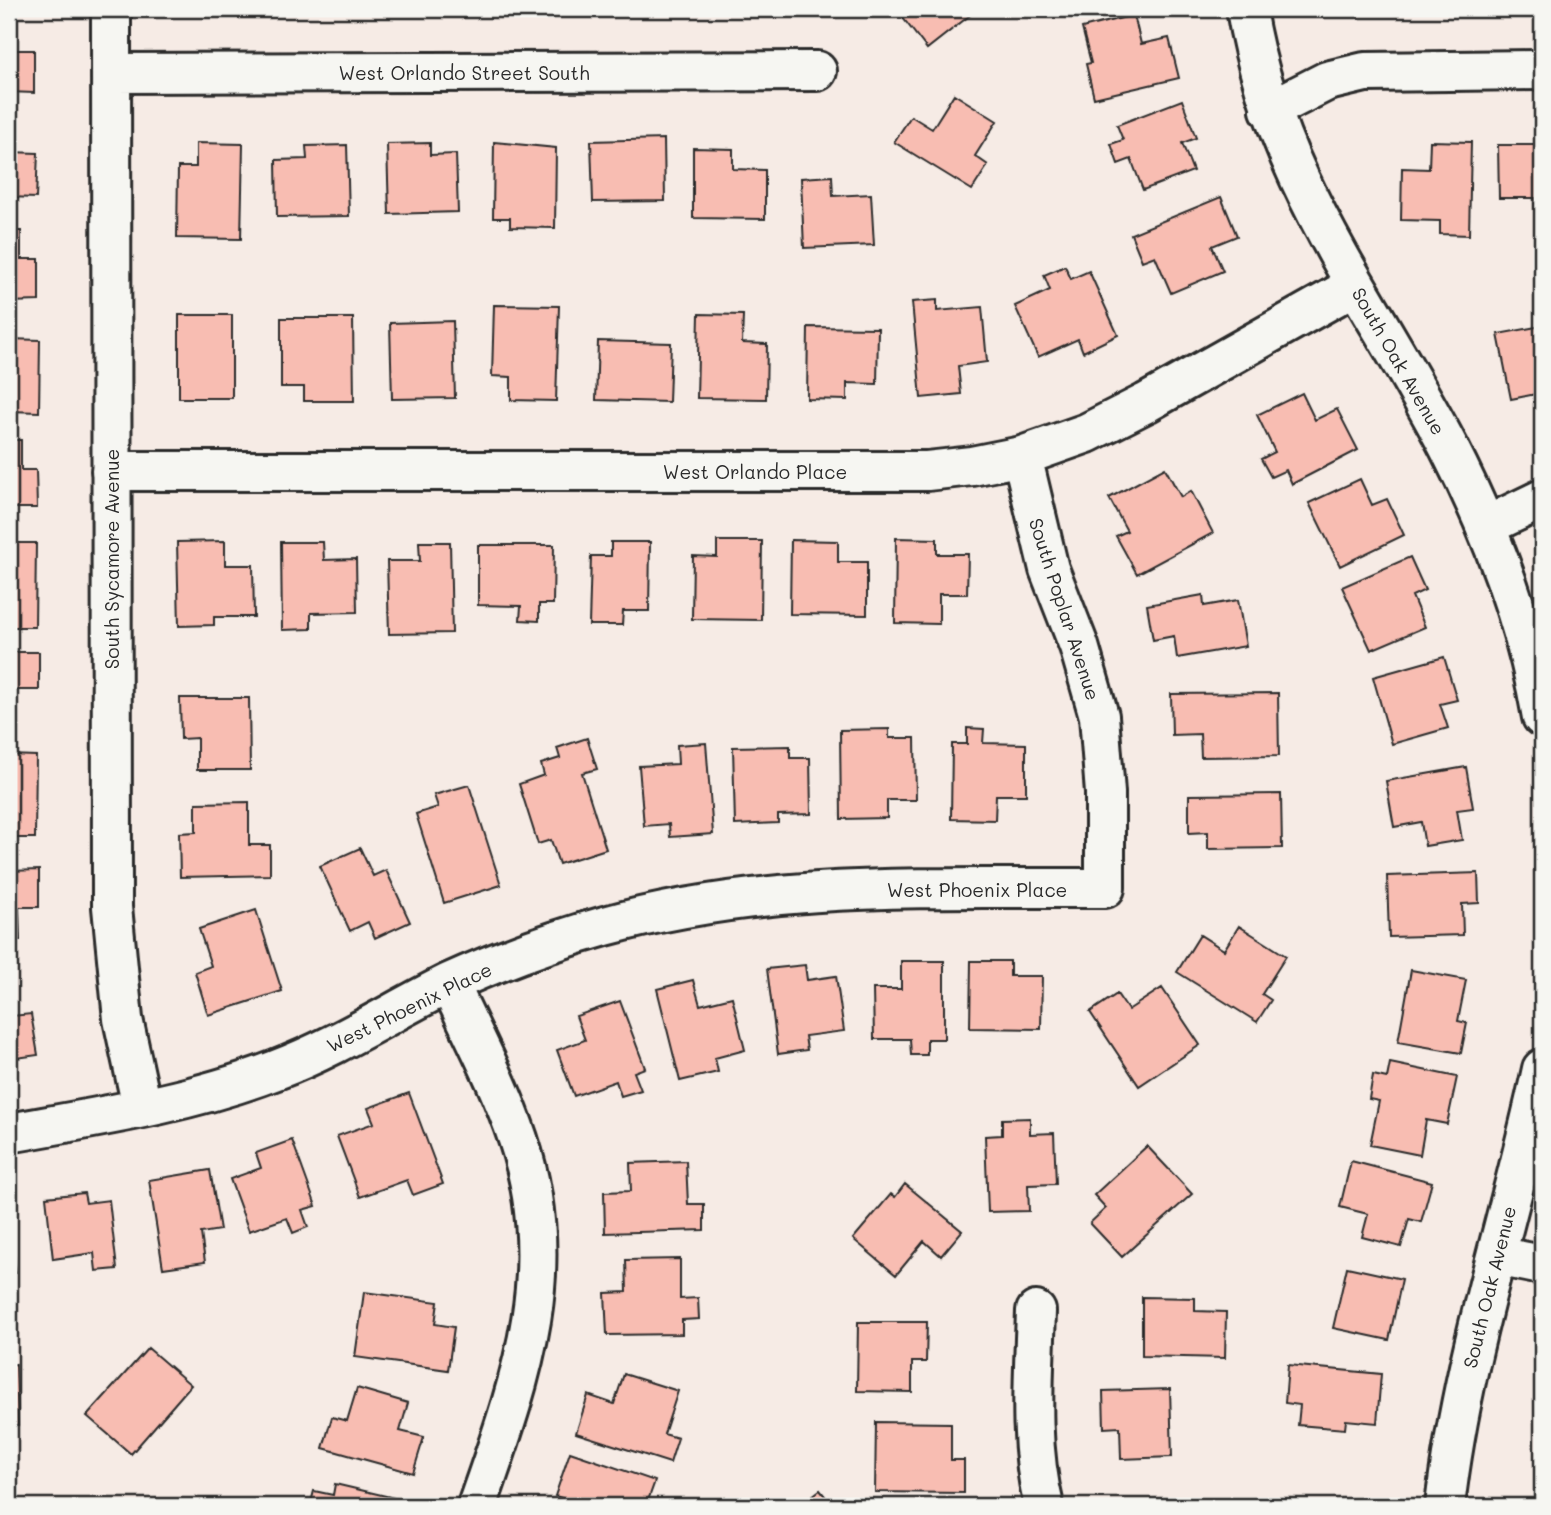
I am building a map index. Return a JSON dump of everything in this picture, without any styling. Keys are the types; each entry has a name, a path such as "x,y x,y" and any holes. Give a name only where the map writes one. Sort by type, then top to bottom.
{"street":[{"name":"South Sycamore Avenue","path":"111,9 112,907 123,1019 142,1107"},
{"name":"South Oak Avenue","path":"1246,9 1252,45 1270,110 1312,210 1448,447 1486,526 1527,649 1542,717"},
{"name":"West Orlando Street South","path":"111,73 817,71"},
{"path":"1270,110 1327,81 1366,72 1542,71"},
{"name":"West Orlando Place","path":"111,471 927,471 1023,456 1087,433 1146,403 1356,285"},
{"name":"South Poplar Avenue","path":"1023,456 1049,569 1079,646 1099,716 1105,782 1105,888"},
{"path":"1486,526 1542,499"},
{"name":"West Phoenix Place","path":"9,1133 142,1107 274,1071 340,1043 449,984 525,952 603,926 681,907 754,895 836,889 1105,888"},
{"path":"449,984 502,1096 515,1130 531,1192 536,1229 537,1285 529,1342 519,1384 477,1506"},
{"name":"South Oak Avenue","path":"1445,1506 1462,1399 1542,1069"},
{"path":"1496,1256 1542,1265"},
{"path":"1035,1311 1033,1420 1035,1459 1044,1506"}],"building":[{"path":"916,9 978,9 927,49 903,18"},
{"path":"1134,15 1141,44 1169,38 1179,78 1094,98 1086,64 1091,63 1082,28"},
{"path":"9,19 11,50 34,50 34,93 9,92"},
{"path":"954,94 997,121 975,156 988,165 972,190 894,142 911,116 932,129"},
{"path":"1182,100 1196,138 1182,143 1193,171 1143,190 1131,159 1118,164 1111,144 1123,140 1117,125"},
{"path":"664,139 665,201 593,202 591,141"},
{"path":"1430,141 1471,142 1469,235 1440,234 1440,221 1401,220 1402,168 1429,169"},
{"path":"494,142 556,148 555,228 510,227 510,218 493,218"},
{"path":"196,143 243,144 241,239 177,238 178,167 196,167"},
{"path":"430,143 430,155 456,154 458,212 389,214 387,144"},
{"path":"347,145 349,216 277,217 276,160 307,159 306,146"},
{"path":"1498,145 1542,145 1542,212 1536,212 1535,198 1499,198"},
{"path":"693,148 733,149 733,169 765,170 765,219 693,218"},
{"path":"9,152 38,153 36,198 9,197"},
{"path":"832,176 833,196 871,194 874,245 804,248 801,178"},
{"path":"1221,197 1237,236 1212,246 1223,271 1171,293 1155,256 1142,261 1131,234"},
{"path":"9,231 21,231 21,259 39,259 39,301 9,302"},
{"path":"1065,266 1071,279 1089,271 1118,335 1083,352 1078,339 1038,357 1015,306 1050,290 1044,275"},
{"path":"937,300 937,311 982,307 987,362 958,366 961,394 921,398 912,302"},
{"path":"494,305 559,306 556,401 511,400 511,377 492,376"},
{"path":"699,314 743,315 742,343 767,344 766,399 697,398"},
{"path":"179,315 232,315 232,398 179,398"},
{"path":"281,318 353,318 354,401 304,401 304,387 281,387"},
{"path":"453,321 455,398 392,399 390,323"},
{"path":"1542,326 1542,402 1541,393 1511,399 1498,334"},
{"path":"808,327 878,328 877,384 847,383 847,400 807,399"},
{"path":"9,339 40,340 39,412 9,411"},
{"path":"598,341 671,343 669,402 596,400"},
{"path":"1302,393 1315,420 1337,409 1358,450 1292,484 1286,470 1271,477 1261,459 1275,452 1257,415"},
{"path":"9,440 21,440 21,470 36,470 37,508 9,508"},
{"path":"1165,468 1181,497 1191,491 1213,533 1137,574 1116,536 1127,531 1109,498"},
{"path":"1360,479 1372,505 1387,499 1404,535 1340,566 1309,503"},
{"path":"896,538 937,539 937,554 968,554 967,594 939,594 939,624 895,623"},
{"path":"791,540 838,541 838,562 867,562 867,615 790,614"},
{"path":"225,541 225,565 253,565 254,617 214,617 214,625 179,626 177,542"},
{"path":"717,541 762,541 761,620 692,619 693,556 717,557"},
{"path":"281,542 323,542 324,560 356,559 357,612 311,613 311,629 282,630"},
{"path":"419,542 450,542 452,633 389,634 387,561 420,561"},
{"path":"611,542 650,542 649,611 623,611 622,625 589,625 591,556 611,556"},
{"path":"9,543 36,543 35,627 9,627"},
{"path":"478,545 554,545 553,604 539,604 539,621 520,620 521,606 478,605"},
{"path":"1410,557 1425,590 1412,596 1425,627 1371,650 1342,587"},
{"path":"1203,595 1204,606 1238,600 1246,646 1177,658 1174,636 1153,640 1147,605"},
{"path":"9,652 39,652 39,690 15,690 15,724 9,725"},
{"path":"1444,657 1457,700 1440,704 1448,728 1392,744 1373,677"},
{"path":"1278,693 1279,756 1201,757 1200,734 1172,735 1171,694"},
{"path":"180,698 249,698 250,770 197,770 197,738 181,739"},
{"path":"967,728 984,729 983,743 1026,744 1026,795 996,795 995,820 951,819 952,744 967,744"},
{"path":"889,729 889,738 915,738 916,800 887,800 887,818 841,819 840,730"},
{"path":"587,738 597,769 582,773 606,849 559,864 551,840 538,844 519,784 544,775 541,764 560,758 557,748"},
{"path":"706,743 713,834 670,837 669,824 644,826 639,766 678,764 677,745"},
{"path":"790,746 790,758 810,758 811,814 778,815 778,823 735,825 733,747"},
{"path":"9,755 36,756 35,838 9,838"},
{"path":"1466,767 1473,808 1457,810 1462,840 1425,846 1421,822 1394,827 1386,781"},
{"path":"469,785 501,885 444,903 416,814 438,807 434,795"},
{"path":"1281,794 1282,848 1208,849 1208,832 1189,833 1189,795"},
{"path":"249,802 249,845 270,845 270,875 180,877 179,833 196,832 196,803"},
{"path":"360,848 373,876 386,870 410,922 375,938 368,922 350,931 320,866"},
{"path":"39,870 39,907 19,907 20,940 9,940 9,871"},
{"path":"1478,873 1479,903 1462,904 1463,935 1389,937 1387,876"},
{"path":"256,910 282,991 208,1015 195,972 211,966 199,929"},
{"path":"1239,926 1286,956 1262,994 1271,1000 1257,1022 1177,972 1200,935 1224,950"},
{"path":"901,961 944,961 944,1039 927,1039 927,1055 911,1055 910,1039 874,1039 873,989 901,989"},
{"path":"971,961 1010,961 1010,976 1042,976 1041,1029 970,1028"},
{"path":"805,965 807,980 836,976 844,1031 805,1036 807,1050 778,1054 767,969"},
{"path":"1411,970 1466,980 1458,1021 1467,1023 1461,1053 1398,1042"},
{"path":"693,980 700,1005 732,997 745,1050 715,1058 718,1072 680,1081 657,989"},
{"path":"1162,988 1200,1045 1139,1086 1090,1012 1117,994 1128,1010"},
{"path":"9,996 12,1016 31,1014 38,1055 9,1059"},
{"path":"620,1001 645,1068 634,1072 641,1090 621,1096 616,1081 574,1096 557,1050 585,1040 576,1016"},
{"path":"1390,1063 1457,1077 1447,1124 1426,1120 1420,1155 1370,1145 1379,1101 1369,1099 1373,1075 1387,1078"},
{"path":"409,1093 443,1184 413,1195 407,1180 360,1197 337,1136 374,1123 368,1108"},
{"path":"1030,1118 1030,1134 1054,1133 1056,1184 1028,1185 1029,1211 988,1212 985,1136 1002,1135 1002,1119"},
{"path":"292,1140 316,1206 302,1210 308,1227 293,1233 287,1218 249,1231 230,1179 261,1168 256,1153"},
{"path":"1147,1146 1192,1194 1122,1257 1090,1223 1106,1208 1094,1195"},
{"path":"686,1161 688,1204 704,1204 704,1230 605,1233 604,1192 631,1191 630,1163"},
{"path":"1351,1161 1432,1182 1421,1222 1409,1219 1401,1247 1362,1237 1368,1214 1340,1207"},
{"path":"210,1170 220,1230 201,1233 205,1262 163,1268 149,1180"},
{"path":"905,1184 962,1231 941,1256 924,1241 896,1275 853,1239 891,1194 895,1197"},
{"path":"84,1193 86,1203 109,1200 117,1269 96,1271 94,1253 53,1259 46,1197"},
{"path":"9,1209 16,1273 9,1273"},
{"path":"680,1259 680,1299 698,1298 699,1319 682,1320 682,1334 607,1335 605,1293 627,1292 626,1260"},
{"path":"1347,1267 1402,1279 1389,1340 1333,1328"},
{"path":"364,1292 438,1302 435,1324 454,1327 448,1370 355,1357"},
{"path":"1142,1297 1195,1298 1195,1311 1226,1312 1225,1358 1142,1356"},
{"path":"858,1322 927,1322 926,1362 912,1362 912,1392 857,1391"},
{"path":"148,1348 191,1385 131,1454 87,1416"},
{"path":"16,1364 18,1425 9,1425 9,1365"},
{"path":"1288,1365 1381,1374 1377,1423 1346,1420 1345,1429 1298,1425 1300,1405 1285,1403"},
{"path":"624,1374 678,1391 664,1434 678,1438 670,1463 576,1433 588,1395 614,1404"},
{"path":"357,1388 408,1403 400,1431 424,1437 413,1473 323,1448 332,1417 347,1421"},
{"path":"1170,1389 1172,1457 1121,1459 1120,1427 1104,1428 1103,1391"},
{"path":"876,1422 951,1423 951,1460 964,1460 964,1493 875,1492"},
{"path":"570,1452 655,1481 646,1506 570,1506 572,1501 555,1496"},
{"path":"335,1484 403,1500 402,1506 310,1506 314,1491 333,1495"},
{"path":"820,1490 833,1506 799,1506"}]}
